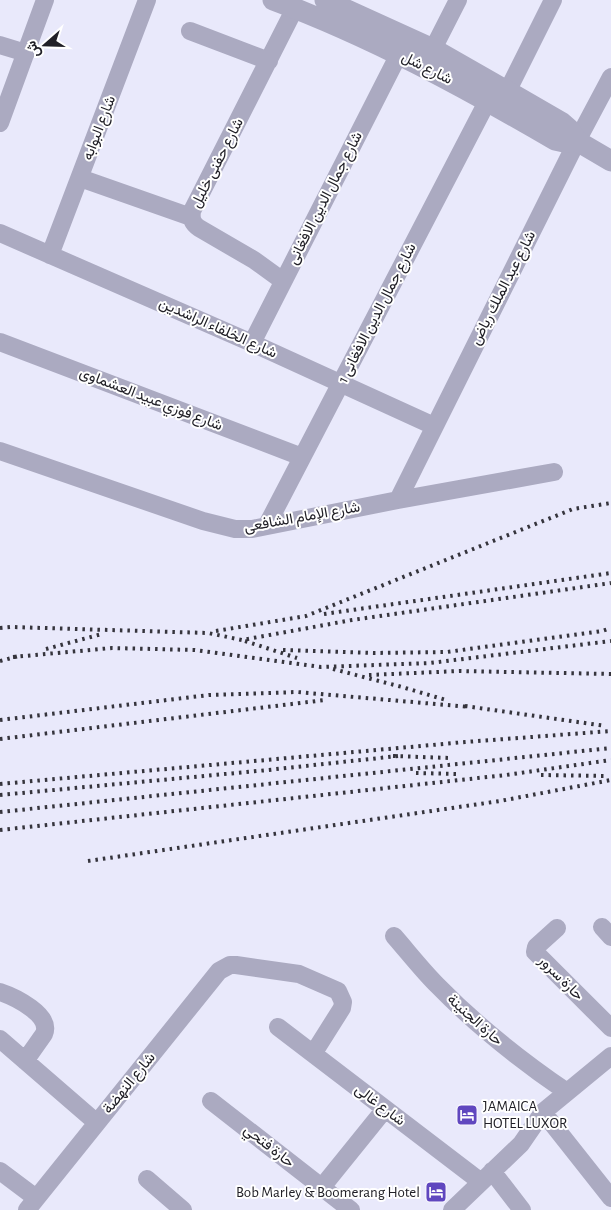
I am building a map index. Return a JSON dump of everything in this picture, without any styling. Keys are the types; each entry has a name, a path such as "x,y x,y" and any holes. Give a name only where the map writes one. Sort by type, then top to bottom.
{"street":[{"path":"0,123 45,0"},
{"name":"شارع البوابه","path":"50,255 147,0"},
{"name":"شارع شل","path":"273,0 294,8 332,7 432,49 555,140 564,142 577,141 611,160"},
{"path":"432,49 458,0"},
{"name":"شارع جمال الدين الافغانى 1","path":"267,525 341,383 553,0"},
{"name":"شارع شل","path":"332,7 399,54 498,99"},
{"name":"شارع حفنى خليل","path":"283,281 254,260 193,224 191,217 192,211 294,8"},
{"path":"190,31 269,61"},
{"path":"0,45 26,53"},
{"name":"شارع جمال الدين الافغانى","path":"252,343 399,54"},
{"name":"شارع عبد الملك رياض","path":"398,500 577,141 611,77"},
{"path":"80,178 191,217"},
{"name":"شارع الخلفاء الراشدين","path":"0,233 252,343 434,426"},
{"name":"شارع فوزي عبيد العشماوى","path":"0,342 302,457"},
{"name":"شارع الإمام الشافعى","path":"0,452 218,526 235,529 252,529 554,472"},
{"name":"حارة سرور","path":"556,928 536,947 535,952 611,1028"},
{"name":"حارة الجنينة","path":"394,936 435,984 465,1012 528,1065 567,1092"},
{"name":"شارع النهضة","path":"31,1204 219,971 230,965 299,974 338,991 343,1002 342,1008 313,1054"},
{"path":"0,992 27,1006 45,1024 44,1034 25,1061"},
{"name":"شارع غالى","path":"278,1027 385,1109 487,1177 522,1210"},
{"path":"0,1039 97,1123"},
{"path":"452,1210 521,1144 543,1112 611,1056"},
{"name":"حارة فتحي","path":"212,1101 351,1210"},
{"path":"322,1187 385,1109"},
{"path":"543,1112 611,1196"},
{"path":"0,1171 31,1204"},
{"path":"147,1178 183,1210"}],"railway":[{"path":"216,631 306,616 573,509 611,503"},
{"path":"324,614 611,573"},
{"path":"0,628 208,633 242,640 352,620 611,583"},
{"path":"283,650 373,653 447,652 602,631 611,628"},
{"path":"46,649 102,634"},
{"path":"245,641 297,658"},
{"path":"13,657 112,648 195,650 321,667 430,663 611,641"},
{"path":"0,661 19,656"},
{"path":"333,669 446,700"},
{"path":"369,675 459,671 611,674"},
{"path":"0,720 209,695 297,692 470,707"},
{"path":"0,739 325,700"},
{"path":"465,706 606,726"},
{"path":"0,784 465,742 611,731"},
{"path":"0,812 611,748"},
{"path":"393,756 450,758"},
{"path":"0,795 398,756"},
{"path":"0,830 506,775 611,760"},
{"path":"416,773 458,774"},
{"path":"541,775 606,776"},
{"path":"88,861 500,801 611,780"}],"place":[{"name":"JAMAICA HOTEL LUXOR","path":"467,1115"},
{"name":"Bob Marley & Boomerang Hotel","path":"436,1192"}]}
